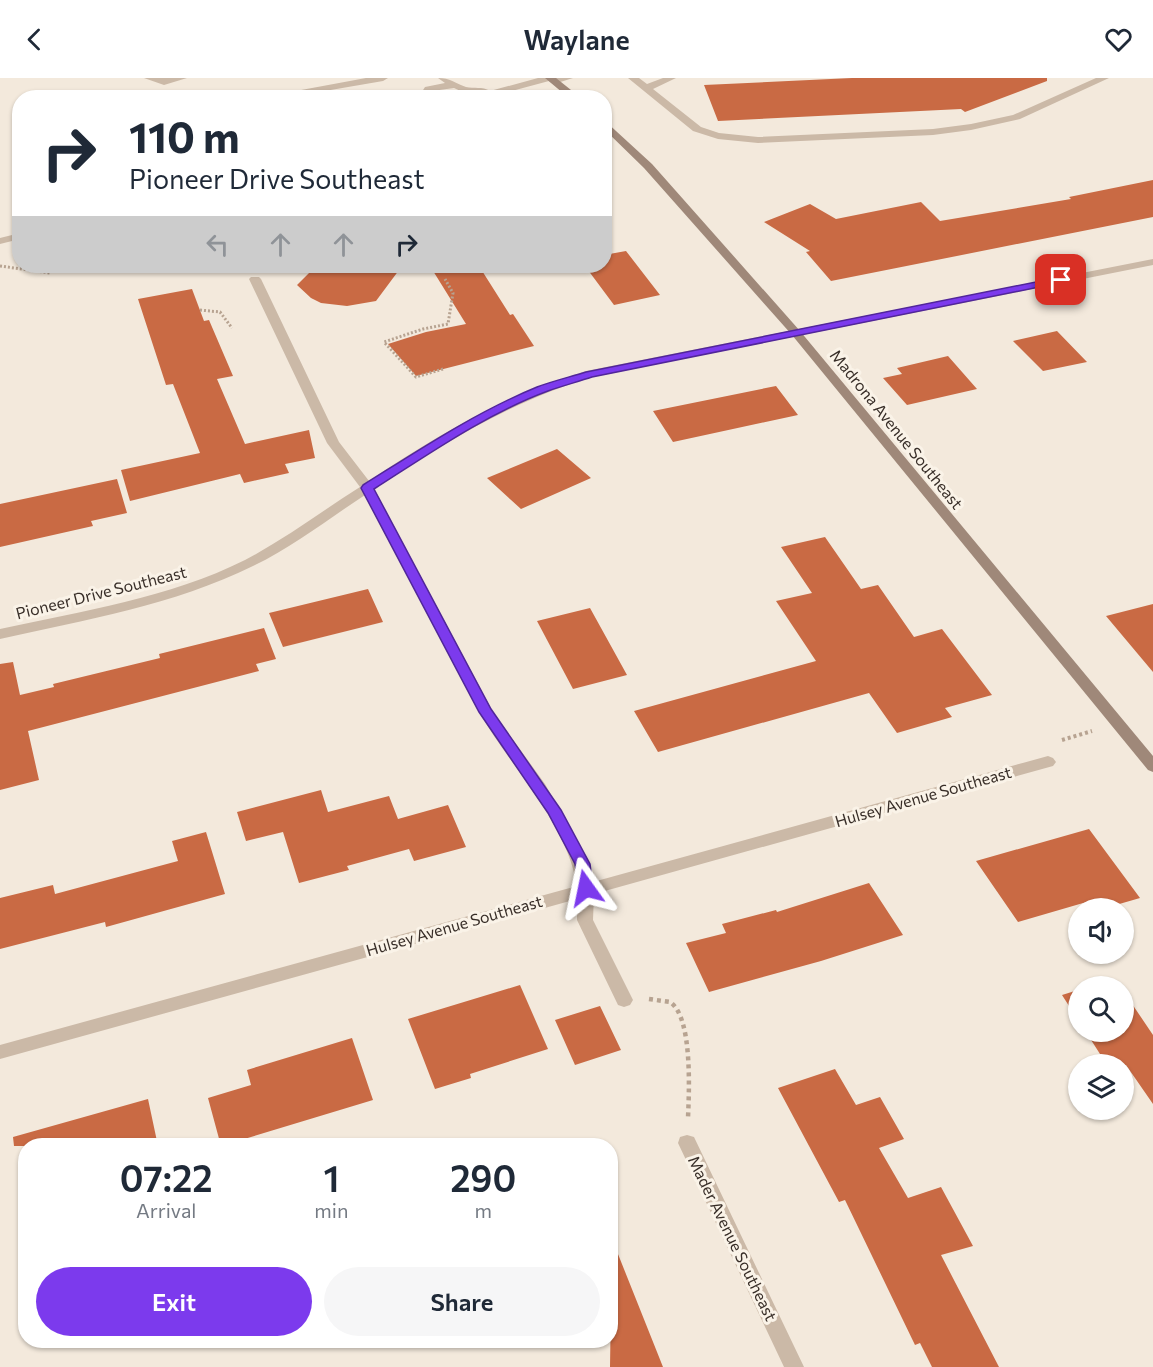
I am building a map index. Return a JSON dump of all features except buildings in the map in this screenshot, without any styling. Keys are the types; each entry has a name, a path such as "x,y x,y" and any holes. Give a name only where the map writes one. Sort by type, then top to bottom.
{"main road":[{"path":"551,79 565,90"},
{"name":"Madrona Avenue Southeast","path":"612,131 656,175 796,333 1153,766"}],"street":[{"path":"149,78 164,82 182,78"},
{"path":"311,90 383,78"},
{"path":"443,78 465,90"},
{"path":"500,90 551,79 568,78"},
{"path":"633,78 697,129 718,136 758,140 933,132 971,127 1016,117 1104,78"},
{"path":"647,88 671,78"},
{"path":"427,90 453,85"},
{"name":"Pioneer Drive Southeast","path":"0,634 161,597 248,563 301,534 367,488 494,412 543,389 590,374 1153,262"},
{"path":"255,279 333,443 367,488 486,712 554,810 582,864 586,888 585,920 624,1000"},
{"name":"Hulsey Avenue Southeast","path":"0,1052 1048,762"},
{"name":"Mader Avenue Southeast","path":"687,1143 794,1367"}],"path":[{"path":"443,369 416,377 384,342 423,329 448,324 453,293 445,279"},
{"path":"200,310 217,309 223,312 232,328"},
{"path":"1057,742 1096,730"},
{"name":"Mader Avenue Southeast","path":"624,1000 656,999 670,1002 677,1007 681,1018 690,1085 687,1143"}],"route":[{"path":"586,888 582,864 554,810 486,712 384,516 367,488 436,444 502,407 543,389 590,374 660,362 1061,280"}]}
